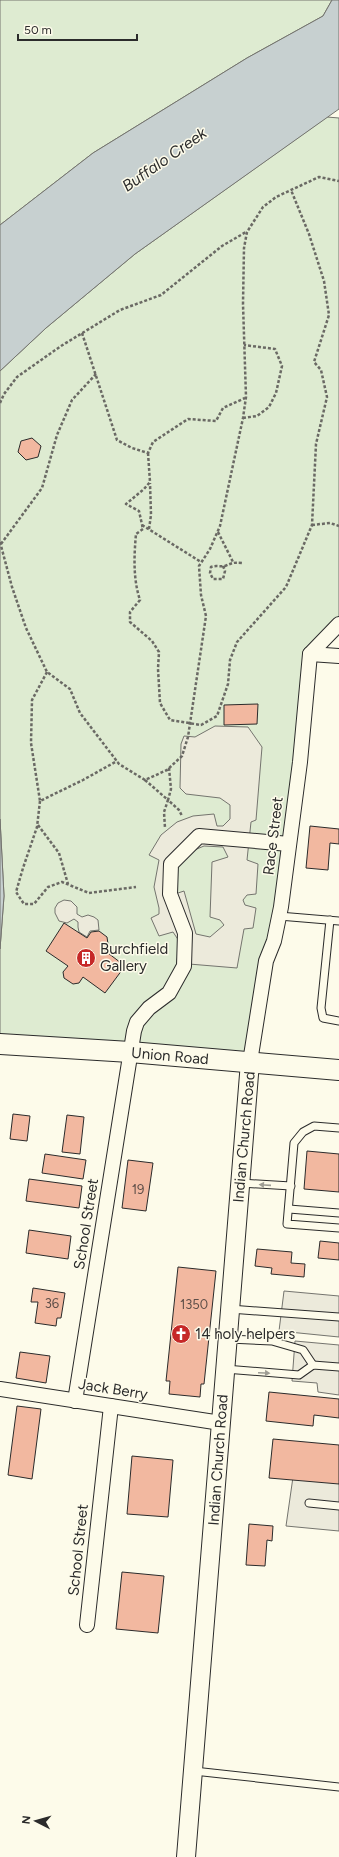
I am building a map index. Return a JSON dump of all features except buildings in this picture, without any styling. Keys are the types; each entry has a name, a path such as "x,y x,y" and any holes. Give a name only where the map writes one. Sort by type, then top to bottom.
{"main road":[{"name":"Union Road","path":"0,1044 21,1047 130,1052 339,1070"}],"street":[{"path":"310,654 339,624"},
{"path":"310,654 339,656"},
{"name":"Race Street","path":"250,1062 266,961 274,941 280,916 300,762 310,654"},
{"name":"School Street","path":"74,1401 134,1031 137,1022 149,1008 169,993 184,966 184,933 170,894 171,864 199,836 248,839 289,844"},
{"name":"Indian Church Road","path":"186,1857 250,1062"},
{"name":"Jack Berry","path":"0,1389 221,1423"},
{"name":"School Street","path":"86,1625 111,1406"}],"lane":[{"path":"280,916 339,921"},
{"path":"330,920 321,1008 323,1018 339,1021"},
{"path":"339,1128 314,1126 303,1132 294,1143 287,1224 339,1228"},
{"path":"240,1183 291,1186"},
{"path":"289,1209 339,1213"},
{"path":"229,1309 339,1317"},
{"path":"227,1339 272,1341 303,1350 313,1365"},
{"path":"225,1369 299,1375 313,1365 339,1367"},
{"path":"309,1504 339,1506"},
{"path":"194,1771 339,1786"}],"path":[{"path":"145,780 169,768 182,756 191,723 206,616 201,595 199,566 217,532 243,418 246,397 244,345 244,248 247,232 263,206 276,197 319,177 339,181"},
{"path":"150,482 126,504 139,511 143,529 136,534 134,555 136,588 140,600 130,612 130,622 152,641 159,652 158,669 160,703 170,720 201,725 216,716 228,684 230,660 237,642 286,587 312,525 316,444 327,397 321,370 314,362 329,315 324,281 309,234 291,190"},
{"path":"0,403 4,394 17,377 94,325 120,310 160,295 222,246 247,232"},
{"path":"82,333 117,440 132,448 148,453"},
{"path":"243,418 257,416 269,407 276,393 282,366 275,349 244,345"},
{"path":"96,373 72,400 57,435 42,488 1,543 12,587 26,628 47,672 70,689 80,713 117,761 145,780 179,810 182,816"},
{"path":"149,529 151,515 148,453 153,442 188,419 216,421 223,408 246,397"},
{"path":"312,525 330,523 339,526"},
{"path":"142,525 201,562"},
{"path":"217,532 233,562"},
{"path":"223,566 225,571 223,579 213,579 210,573 211,567 216,565 223,566 233,562 242,563"},
{"path":"47,672 32,700 31,743 40,801 38,825 22,868 16,892 24,904 34,904 48,887 62,882 89,893 136,887"},
{"path":"40,801 84,780 117,761"},
{"path":"165,828 164,812 171,789 169,768"},
{"path":"38,825 59,853 68,884"}],"green space":[{"path":"0,0 332,0 323,16 247,58 93,153 0,225"},
{"path":"327,117 339,118 339,624 310,654 300,762 250,1062 0,1040 0,949 4,896 0,819 0,371 46,328 135,254"}],"shaded area":[{"path":"215,726 248,727 262,747 256,820 251,822 247,860 258,864 256,894 247,895 243,900 245,905 256,908 253,928 244,929 237,968 177,963 179,941 173,932 159,936 151,918 159,914 154,887 159,860 149,855 161,835 177,822 193,816 214,814 217,826 223,826 230,819 230,805 220,798 186,794 180,788 181,744 184,736 195,737","holes":["204,846 223,847 228,857 212,862 210,917 220,920 224,925 210,937 196,934 184,891 175,894 176,865 192,851"]},
{"path":"64,900 71,901 77,907 77,914 82,917 88,915 98,920 99,930 90,931 87,937 79,932 78,922 74,919 67,923 59,921 55,913 55,908 58,903"},
{"path":"284,1291 339,1296 339,1337 279,1331"},
{"path":"295,1341 339,1345 339,1395 318,1392 317,1383 292,1381"},
{"path":"293,1477 339,1482 339,1531 286,1526"}],"water":[{"name":"Buffalo Creek","path":"332,0 339,0 339,109 135,254 46,328 0,371 0,225 93,153 247,58 323,16"},
{"path":"0,819 4,896 0,949"}],"place":[{"name":"Burchfield Gallery","path":"86,958"},
{"name":"14 holy helpers","path":"181,1334"}]}
